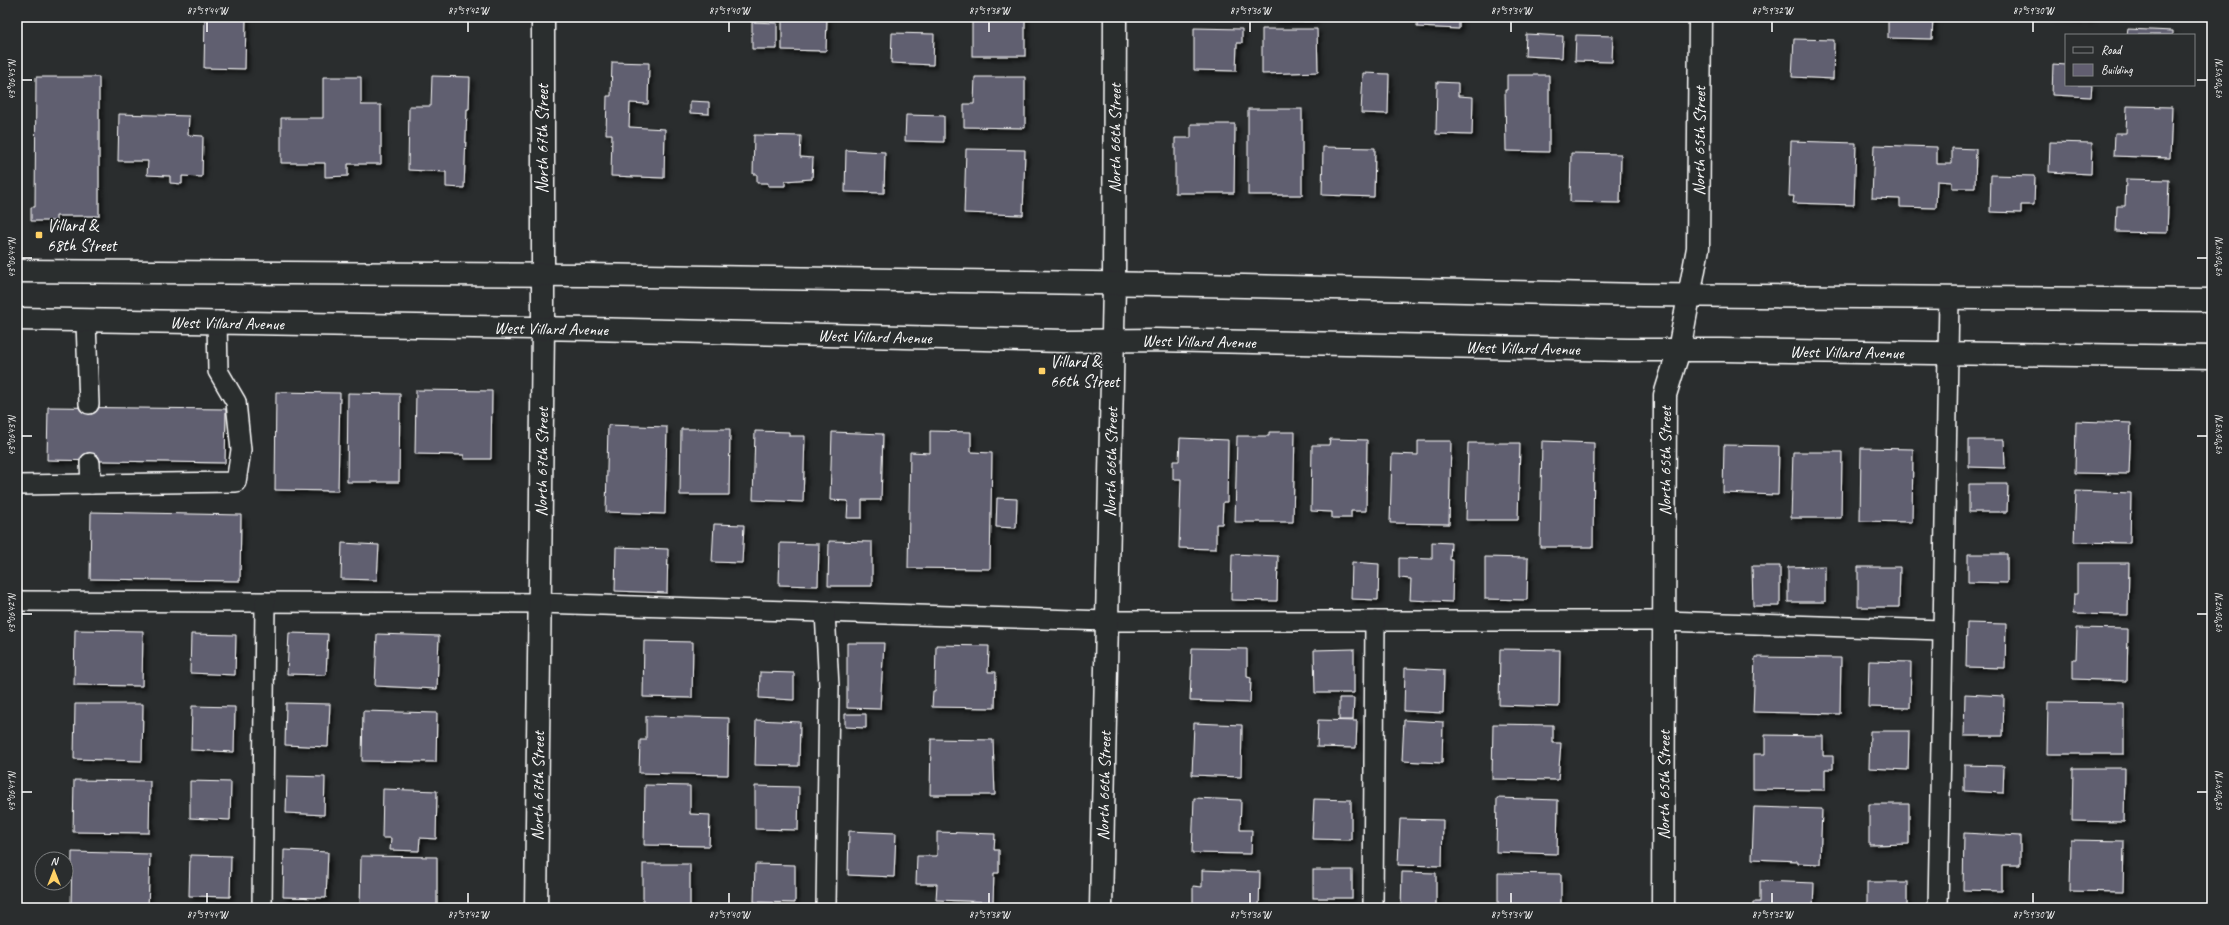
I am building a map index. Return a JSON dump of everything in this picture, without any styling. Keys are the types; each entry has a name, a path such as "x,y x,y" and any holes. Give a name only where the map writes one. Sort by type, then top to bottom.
{"street":[{"name":"North 67th Street","path":"536,908 538,603 543,328 543,17"},
{"name":"North 66th Street","path":"1101,908 1114,284 1115,17"},
{"name":"North 65th Street","path":"1663,908 1665,395 1679,350 1698,248 1700,17"},
{"path":"17,271 542,275 1114,284 1690,296 2212,300"},
{"name":"West Villard Avenue","path":"17,319 86,322 217,321 1065,341 1112,340 1679,350 2212,357"}],"lane":[{"path":"1938,908 1949,298"},
{"path":"17,485 236,482 241,450 236,402 218,371 217,321"},
{"path":"86,322 89,404"},
{"path":"90,463 90,484"},
{"path":"17,601 538,603 1107,621 1664,621 1942,630"},
{"path":"262,908 265,602"},
{"path":"825,612 829,687 826,908"},
{"path":"1373,908 1375,621"}],"building":[{"path":"205,17 246,17 245,69 204,68"},
{"path":"782,17 827,17 826,51 782,50"},
{"path":"972,17 1025,17 1025,56 972,56"},
{"path":"1274,17 1315,17 1315,21 1274,21"},
{"path":"1417,17 1459,17 1459,29 1417,27"},
{"path":"1888,17 1933,17 1932,39 1888,38"},
{"path":"2052,17 2090,17 2090,19"},
{"path":"752,22 777,23 777,49 752,49"},
{"path":"1194,28 1242,29 1242,43 1237,43 1236,71 1194,70"},
{"path":"1262,29 1317,29 1318,72 1262,74"},
{"path":"2128,29 2173,31 2173,34 2127,34"},
{"path":"892,33 934,34 933,65 891,63"},
{"path":"1526,34 1563,36 1562,58 1525,56"},
{"path":"1576,35 1613,36 1612,62 1575,61"},
{"path":"1794,39 1834,40 1833,79 1792,77"},
{"path":"612,62 649,63 648,104 630,103 629,127 665,129 664,178 611,176 612,134 606,134 607,96 611,96"},
{"path":"2053,64 2065,65 2065,86 2092,86 2091,97 2052,95"},
{"path":"1363,73 1389,74 1388,114 1361,113"},
{"path":"1507,75 1549,75 1549,152 1506,151 1505,90 1507,90"},
{"path":"432,76 470,77 469,109 467,109 464,188 446,187 446,172 408,170 409,106 431,106"},
{"path":"36,77 99,77 99,216 56,216 56,221 31,221 31,207 35,207"},
{"path":"323,77 361,77 361,105 381,105 381,164 348,164 348,176 325,177 325,163 281,163 281,118 323,118"},
{"path":"975,77 1025,77 1025,128 964,127 964,104 974,104"},
{"path":"1437,82 1458,83 1458,96 1473,97 1472,135 1436,134"},
{"path":"690,101 709,102 709,114 690,113"},
{"path":"2127,106 2172,107 2170,158 2114,156 2115,133 2126,133"},
{"path":"1248,109 1302,109 1302,195 1248,195"},
{"path":"119,114 189,116 188,135 203,136 202,177 182,176 182,184 170,183 170,176 147,175 148,161 118,161"},
{"path":"906,115 944,116 944,142 905,141"},
{"path":"1191,124 1235,124 1234,193 1175,193 1175,138 1191,138"},
{"path":"754,135 801,136 800,157 813,158 812,179 785,181 785,186 768,186 768,183 757,183 757,174 753,174"},
{"path":"1791,141 1856,143 1854,205 1793,203 1794,196 1789,196"},
{"path":"2050,142 2092,143 2091,174 2049,172"},
{"path":"1874,145 1937,147 1937,164 1952,164 1952,148 1976,149 1975,188 1952,188 1952,182 1937,181 1936,208 1900,207 1900,199 1872,198"},
{"path":"1323,147 1375,148 1374,197 1322,195"},
{"path":"966,149 1025,150 1023,215 964,213"},
{"path":"846,150 885,152 884,193 845,192"},
{"path":"1571,153 1621,154 1620,203 1570,202"},
{"path":"1991,175 2035,176 2034,205 2021,205 2021,213 1990,212"},
{"path":"2126,179 2169,180 2167,233 2116,232 2117,206 2125,206"},
{"path":"416,390 492,391 491,459 464,459 464,455 415,454"},
{"path":"276,392 340,393 338,491 275,490"},
{"path":"348,393 400,394 399,482 347,482"},
{"path":"48,407 226,409 225,463 47,460"},
{"path":"2076,421 2131,423 2129,474 2075,473"},
{"path":"608,425 667,427 665,514 606,512"},
{"path":"681,429 730,429 729,495 680,495"},
{"path":"755,431 789,432 789,436 805,436 803,502 753,500"},
{"path":"930,431 971,432 971,452 992,453 990,569 908,568 910,452 930,453"},
{"path":"832,432 883,434 881,500 862,500 862,518 847,518 848,501 830,500"},
{"path":"1269,432 1295,432 1293,522 1235,522 1237,436 1269,436"},
{"path":"1180,438 1228,440 1227,502 1223,502 1222,524 1216,524 1216,549 1179,548 1181,479 1173,479 1173,461 1179,461"},
{"path":"1330,439 1367,440 1366,511 1351,511 1351,518 1332,518 1332,512 1311,511 1312,445 1329,445"},
{"path":"1969,440 2004,440 2005,468 1969,467"},
{"path":"1418,441 1451,441 1449,524 1390,523 1392,454 1418,455"},
{"path":"1542,441 1594,443 1593,547 1540,547"},
{"path":"1468,443 1520,443 1518,520 1466,520"},
{"path":"1724,445 1779,446 1778,495 1723,493"},
{"path":"1861,448 1913,449 1912,522 1860,521"},
{"path":"1793,452 1842,452 1841,518 1791,518"},
{"path":"1969,484 2008,484 2007,512 1969,512"},
{"path":"2076,491 2131,493 2130,543 2074,542"},
{"path":"997,498 1017,499 1016,528 996,527"},
{"path":"91,512 241,515 240,581 90,579"},
{"path":"714,524 744,525 742,563 712,562"},
{"path":"829,541 872,542 872,586 828,586"},
{"path":"1432,542 1451,543 1450,560 1453,560 1452,602 1410,600 1411,579 1399,578 1399,558 1432,559"},
{"path":"342,543 379,545 377,580 341,579"},
{"path":"780,543 819,544 818,586 779,585"},
{"path":"616,547 668,549 667,593 615,591"},
{"path":"1232,554 1278,556 1277,601 1231,600"},
{"path":"1968,554 2007,554 2007,583 1968,582"},
{"path":"1485,557 1528,558 1527,600 1485,599"},
{"path":"1352,562 1379,564 1378,600 1351,599"},
{"path":"2077,563 2129,563 2128,615 2073,614 2074,594 2077,594"},
{"path":"1752,566 1780,566 1780,606 1753,606"},
{"path":"1825,566 1825,602 1788,602 1788,567"},
{"path":"1858,567 1900,567 1899,607 1858,607"},
{"path":"1967,623 2006,624 2005,668 1966,667"},
{"path":"2077,628 2128,629 2127,681 2073,679 2073,659 2076,659"},
{"path":"75,630 143,631 142,686 74,685"},
{"path":"289,633 328,634 326,675 287,674"},
{"path":"191,634 236,635 235,675 190,673"},
{"path":"377,634 439,636 437,689 375,686"},
{"path":"644,641 693,642 692,698 643,697"},
{"path":"847,643 884,643 880,709 847,708"},
{"path":"936,645 989,646 988,672 996,672 995,708 932,707 933,691 935,691"},
{"path":"1192,648 1247,649 1247,677 1251,678 1250,703 1190,701"},
{"path":"1354,649 1354,693 1315,693 1314,650"},
{"path":"1500,649 1560,650 1559,707 1499,705"},
{"path":"1755,657 1841,658 1840,714 1753,712"},
{"path":"1869,661 1911,662 1910,708 1868,707"},
{"path":"1405,668 1444,670 1443,713 1404,711"},
{"path":"760,672 794,673 794,700 759,698"},
{"path":"1965,694 2004,696 2003,736 1964,736"},
{"path":"1339,698 1354,698 1353,720 1339,720"},
{"path":"2048,702 2124,703 2124,754 2047,754"},
{"path":"286,703 330,704 328,747 285,745"},
{"path":"75,704 143,704 142,761 74,759"},
{"path":"192,706 235,707 234,752 191,750"},
{"path":"363,711 437,713 436,762 362,761"},
{"path":"845,714 866,714 866,728 845,727"},
{"path":"646,716 729,718 728,775 639,773 640,740 646,740"},
{"path":"756,720 800,722 799,766 755,765"},
{"path":"1318,720 1357,721 1356,748 1317,747"},
{"path":"1404,720 1443,722 1442,763 1402,761"},
{"path":"1194,723 1242,725 1241,777 1192,775"},
{"path":"1493,724 1553,725 1553,743 1561,743 1558,780 1492,779"},
{"path":"1870,731 1909,731 1908,770 1869,768"},
{"path":"1765,735 1823,736 1823,756 1833,756 1833,769 1825,769 1825,790 1753,789 1753,754 1765,754"},
{"path":"931,739 993,740 995,795 930,795"},
{"path":"1964,765 2004,766 2003,793 1964,791"},
{"path":"2073,768 2125,768 2124,822 2072,821"},
{"path":"287,776 325,777 324,815 286,813"},
{"path":"74,780 150,781 149,833 73,832"},
{"path":"190,781 231,782 230,820 190,818"},
{"path":"645,785 690,786 690,814 710,815 709,846 644,845"},
{"path":"755,786 799,787 798,830 755,829"},
{"path":"383,789 437,791 436,839 420,838 419,851 390,850 391,838 382,838"},
{"path":"1194,798 1241,800 1240,830 1252,830 1251,854 1192,853"},
{"path":"1497,798 1558,800 1557,854 1496,852"},
{"path":"1314,799 1351,800 1351,840 1312,839"},
{"path":"1869,804 1909,804 1909,844 1869,845"},
{"path":"1754,807 1822,809 1820,864 1798,863 1798,861 1752,859"},
{"path":"1400,819 1443,820 1442,866 1398,865"},
{"path":"849,831 896,833 894,877 848,875"},
{"path":"937,832 995,834 994,850 999,850 999,873 994,873 993,902 936,900 937,884 916,884 917,856 937,856"},
{"path":"1964,833 2020,836 2020,865 2002,865 2002,891 1963,890"},
{"path":"2071,840 2124,841 2123,892 2070,891"},
{"path":"284,850 328,852 326,898 283,897"},
{"path":"74,852 150,854 148,908 71,906 71,891 74,891"},
{"path":"190,855 231,856 230,897 189,896"},
{"path":"361,856 437,857 437,908 360,908"},
{"path":"643,864 690,864 690,908 643,908"},
{"path":"755,864 795,865 795,903 754,902"},
{"path":"1202,870 1260,872 1259,908 1193,908 1193,886 1202,887"},
{"path":"1313,870 1352,870 1352,898 1313,898"},
{"path":"1402,872 1436,873 1436,908 1401,908"},
{"path":"1498,873 1561,874 1561,908 1498,908"},
{"path":"1760,881 1814,883 1813,908 1753,908 1753,902 1760,902"},
{"path":"1867,882 1907,882 1907,908 1867,908"},
{"path":"1961,906 2000,906 2000,908 1960,908"}],"place":[{"name":"Villard & 68th Street","path":"39,235"},
{"name":"Villard & 66th Street","path":"1042,371"}]}
